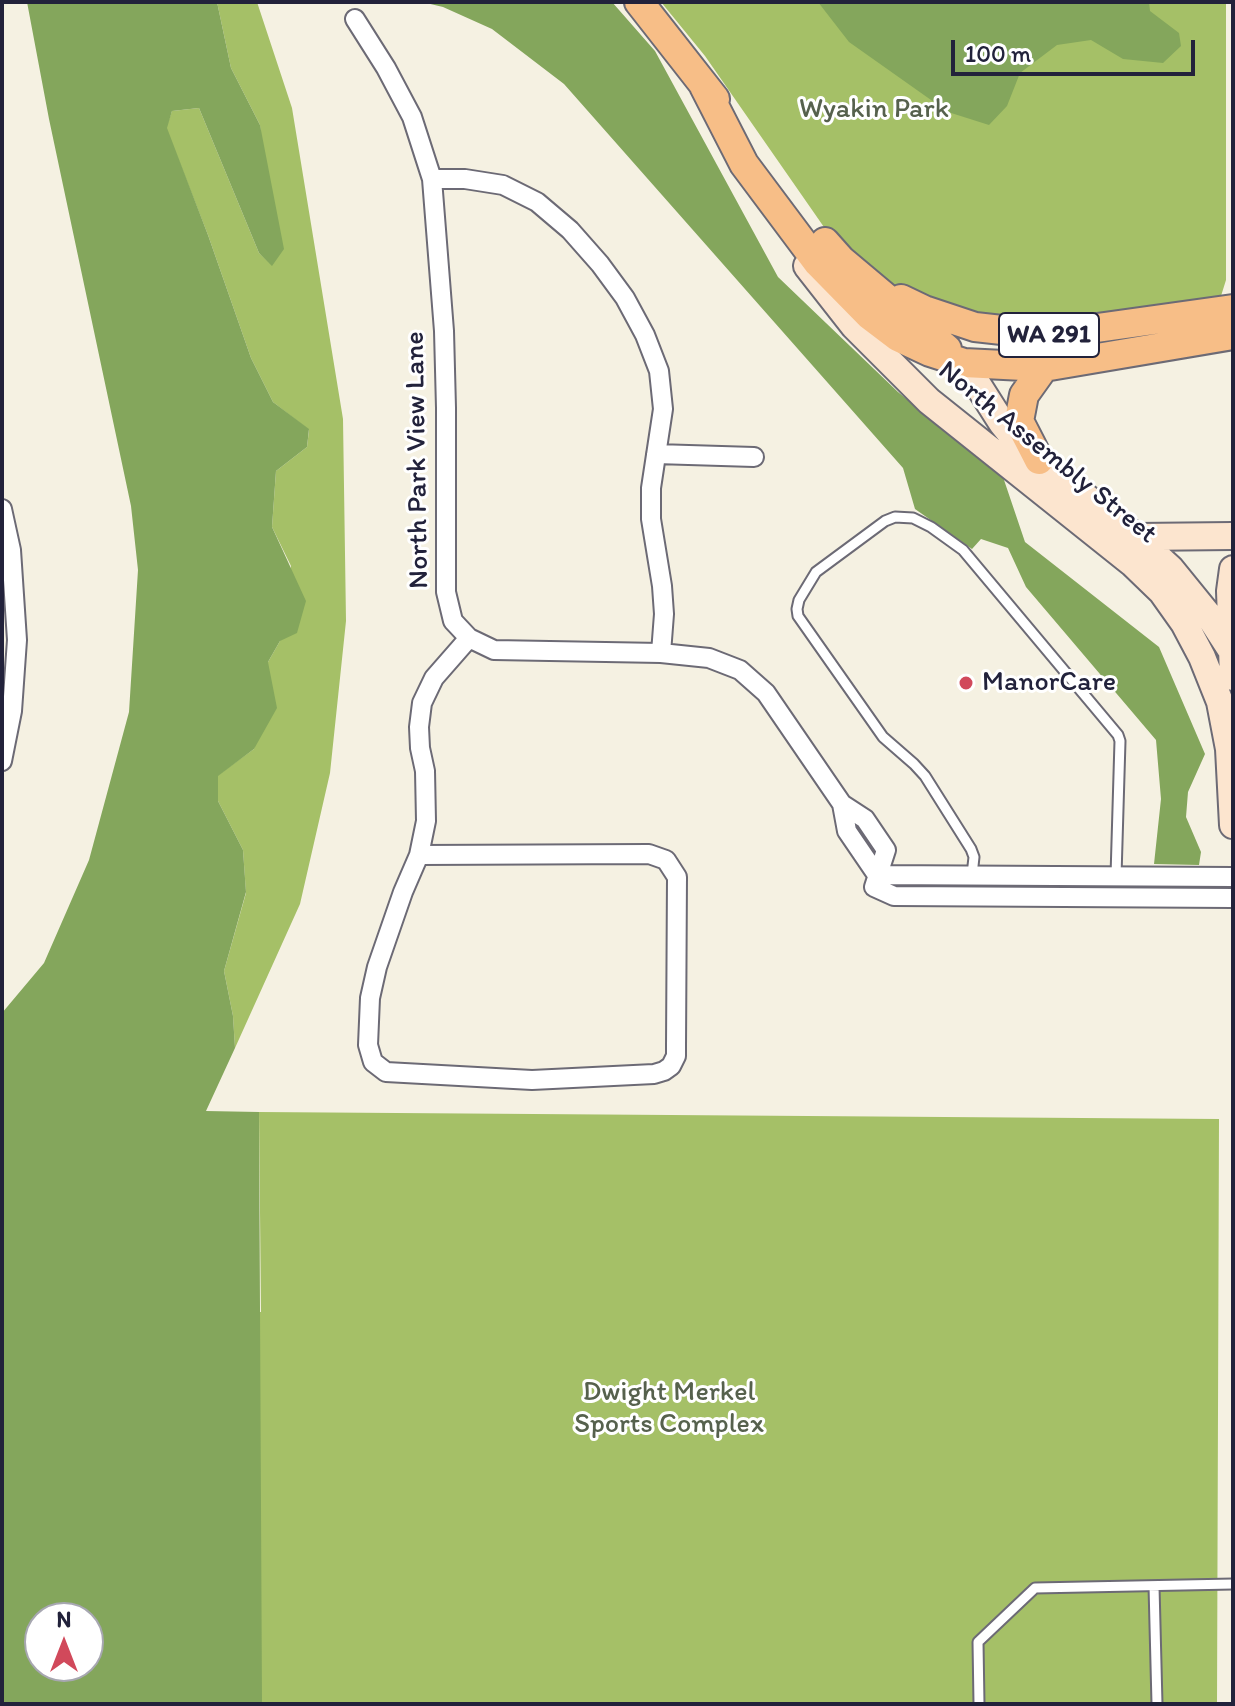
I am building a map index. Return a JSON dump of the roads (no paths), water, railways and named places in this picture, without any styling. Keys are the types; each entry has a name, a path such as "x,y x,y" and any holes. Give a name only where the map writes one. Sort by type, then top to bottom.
{"main road":[{"name":"WA 291","path":"639,2 757,150 799,212 841,260 871,285 924,310 975,327 1047,335 1233,309"},
{"name":"WA 291","path":"704,86 744,164 818,263 869,315 898,337 964,363 1044,367 1233,335"},
{"name":"North Assembly Street","path":"744,164 793,248 854,326 929,401 1132,563 1162,592 1184,623 1202,657 1220,702 1229,749 1233,825"},
{"path":"871,285 964,363"},
{"name":"North Assembly Street","path":"964,363 1019,444 1170,568 1233,652"},
{"path":"1039,460 1019,421 1024,395 1044,367"},
{"path":"1136,537 1233,536"},
{"path":"1233,569 1230,591 1233,677"},
{"path":"1229,749 1233,718"}],"street":[{"name":"North Park View Lane","path":"355,19 412,117 432,179 444,331 446,592 453,621 469,638"},
{"path":"432,179 465,179 503,185 537,202 570,230 600,264 625,298 645,335 659,371 663,409 651,488 651,519 664,614 661,653"},
{"path":"656,454 754,457"},
{"path":"2,509 11,550 17,640 12,711 2,761"},
{"path":"419,855 649,854 666,860 677,877 676,1056 671,1066 654,1074 532,1080 386,1072 373,1062 368,1045 370,998 377,967 419,855 426,821 425,771 419,727 422,703 434,678 469,638 494,650 661,653 709,658 740,670 766,693 842,804 865,819 886,850 875,881"},
{"path":"875,881 972,875 1233,877"},
{"path":"972,875 972,897"},
{"path":"1113,897 1116,876"},
{"path":"875,881 894,896 1233,898"}],"lane":[{"path":"972,875 974,857 971,849 925,776 883,737 798,616 799,600 816,572 885,521 895,517 913,518 963,550 1118,735 1116,876"},
{"path":"979,1704 978,1642 1035,1588 1233,1584"},
{"path":"1154,1586 1157,1704"}],"place":[{"name":"ManorCare","path":"966,683"}],"park label":[{"name":"Wyakin Park","path":"874,110"},
{"name":"Dwight Merkel Sports Complex","path":"669,1409"}]}
